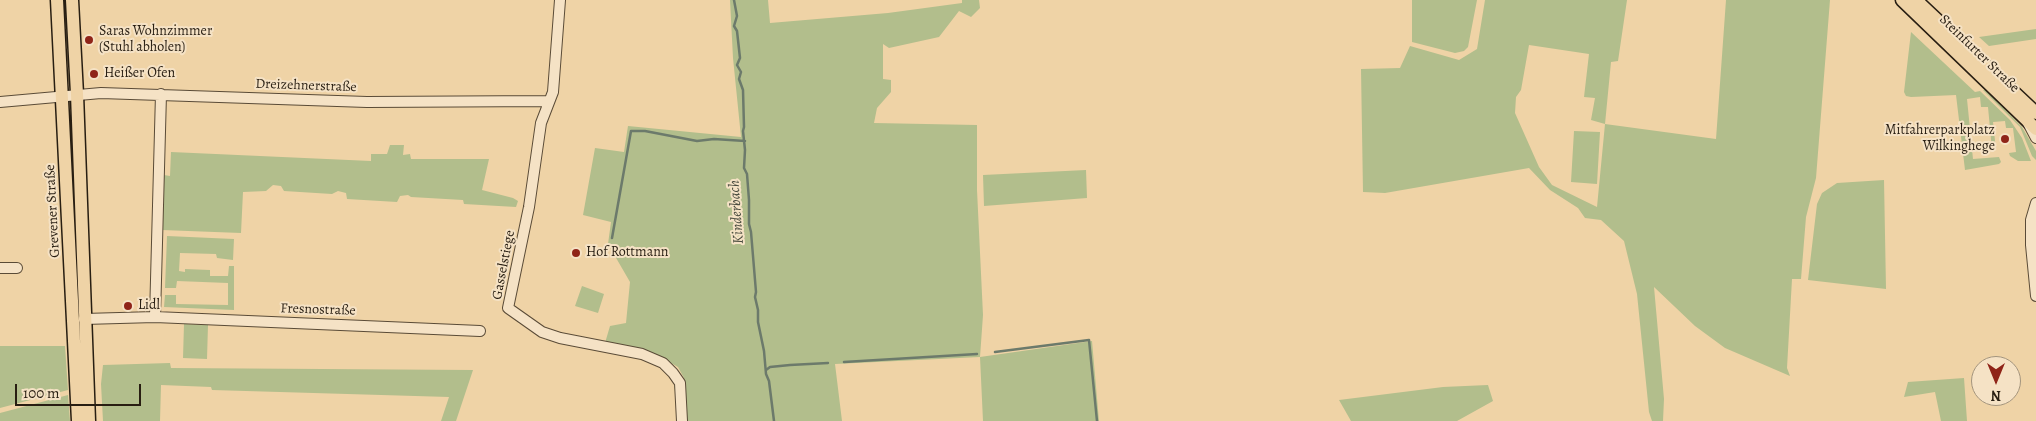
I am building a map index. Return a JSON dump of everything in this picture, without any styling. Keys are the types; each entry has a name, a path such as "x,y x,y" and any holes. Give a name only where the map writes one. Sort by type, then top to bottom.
{"main road":[{"name":"Grevener Straße","path":"57,0 78,421"},
{"name":"Grevener Straße","path":"72,0 89,421"},
{"name":"Steinfurter Straße","path":"1902,0 2030,115"},
{"name":"Steinfurter Straße","path":"1916,0 2030,115 2036,129"}],"street":[{"name":"Gasselstiege","path":"560,0 553,92 541,123 529,206 508,308 542,332 560,338 642,354 663,363 673,372 680,383 682,421"},
{"name":"Dreizehnerstraße","path":"0,102 77,94 161,94 367,102 549,101"},
{"path":"155,317 161,94"},
{"path":"2030,115 2036,138"},
{"path":"2036,203 2031,220 2031,245 2036,296"},
{"path":"0,268 17,268"},
{"name":"Fresnostraße","path":"84,319 155,317 480,331"}],"green space":[{"path":"730,0 768,0 770,23 888,13 962,3 962,0 979,0 980,8 971,17 959,11 939,37 889,48 883,44 883,79 891,80 891,92 877,108 874,123 977,125 977,190 983,315 980,357 835,364 842,421 677,421 678,409 674,385 684,378 678,367 653,353 605,343 610,326 626,323 630,282 608,244 611,222 583,215 595,148 624,152 628,126 741,137 733,58"},
{"path":"1412,0 1477,0 1468,47 1464,51 1455,53 1412,42"},
{"path":"1485,0 1627,0 1618,61 1611,62 1605,124 1716,139 1726,0 1830,0 1816,178 1806,217 1801,279 1792,279 1787,368 1790,376 1725,348 1695,326 1654,287 1664,399 1663,421 1652,421 1649,412 1637,294 1624,241 1601,220 1585,218 1578,208 1550,190 1529,168 1385,193 1363,192 1361,69 1400,68 1410,46 1459,60 1477,49","holes":["1529,45 1589,54 1584,97 1595,98 1591,120 1605,124 1597,207 1552,185 1539,167 1515,113 1516,97 1521,90"]},
{"path":"2036,29 2036,39 1989,46 1979,37"},
{"path":"1911,32 1975,92 1980,91 2010,120 2022,138 2031,161 2018,161 2010,156 2009,153 2016,152 2013,128 2006,128 2005,121 1993,122 1996,150 1992,150 1988,107 1981,107 1980,97 1967,99 1973,159 1999,157 2001,162 1999,164 1965,170 1956,95 1911,97 1906,96 1904,92"},
{"path":"1983,90 1986,90 2022,127 2036,151 2036,160 2032,156 2020,127"},
{"path":"1574,131 1600,132 1597,184 1571,182"},
{"path":"390,145 404,145 403,155 410,154 411,159 489,159 482,190 513,198 518,201 516,207 464,204 463,200 411,197 408,195 400,196 397,202 347,199 346,193 338,191 332,194 284,191 281,186 273,185 266,191 243,192 241,233 162,230 164,175 170,176 171,152 371,161 371,154 387,154"},
{"path":"1086,170 1087,198 984,206 983,175"},
{"path":"1884,180 1886,289 1808,280 1817,204 1822,193 1837,183"},
{"path":"167,236 234,239 233,260 217,258 216,254 180,253 179,271 185,272 185,269 210,270 210,276 228,276 229,266 234,266 234,310 164,307 165,295 176,295 176,304 228,305 228,283 177,281 176,288 165,288"},
{"path":"582,286 604,294 598,313 575,306"},
{"path":"184,324 208,325 207,359 183,358"},
{"path":"1092,341 1099,421 983,421 980,357"},
{"path":"0,346 65,346 68,390 0,408"},
{"path":"170,363 171,368 473,370 456,421 441,421 449,397 212,390 211,387 161,385 160,421 103,421 101,384 103,365"},
{"path":"1964,378 1967,421 1941,421 1935,392 1904,397 1908,382"},
{"path":"1488,385 1493,401 1457,421 1351,421 1339,400 1443,387"},
{"path":"68,395 70,421 0,421 0,413"}],"waterway":[{"name":"Kinderbach","path":"734,0 737,16 734,26 737,31 740,58 737,65 741,72 739,79 743,90 744,168 747,174 755,297 774,421"},
{"path":"612,238 631,131 645,131 697,141 714,139 745,141"},
{"path":"995,352 1089,340 1097,421"},
{"path":"844,362 977,354"},
{"path":"766,370 770,367 828,363"}],"place":[{"name":"Saras Wohnzimmer (Stuhl abholen)","path":"89,40"},
{"name":"Heißer Ofen","path":"94,74"},
{"name":"Mitfahrerparkplatz Wilkinghege","path":"2005,139"},
{"name":"Hof Rottmann","path":"576,253"},
{"name":"Lidl","path":"128,306"}]}
